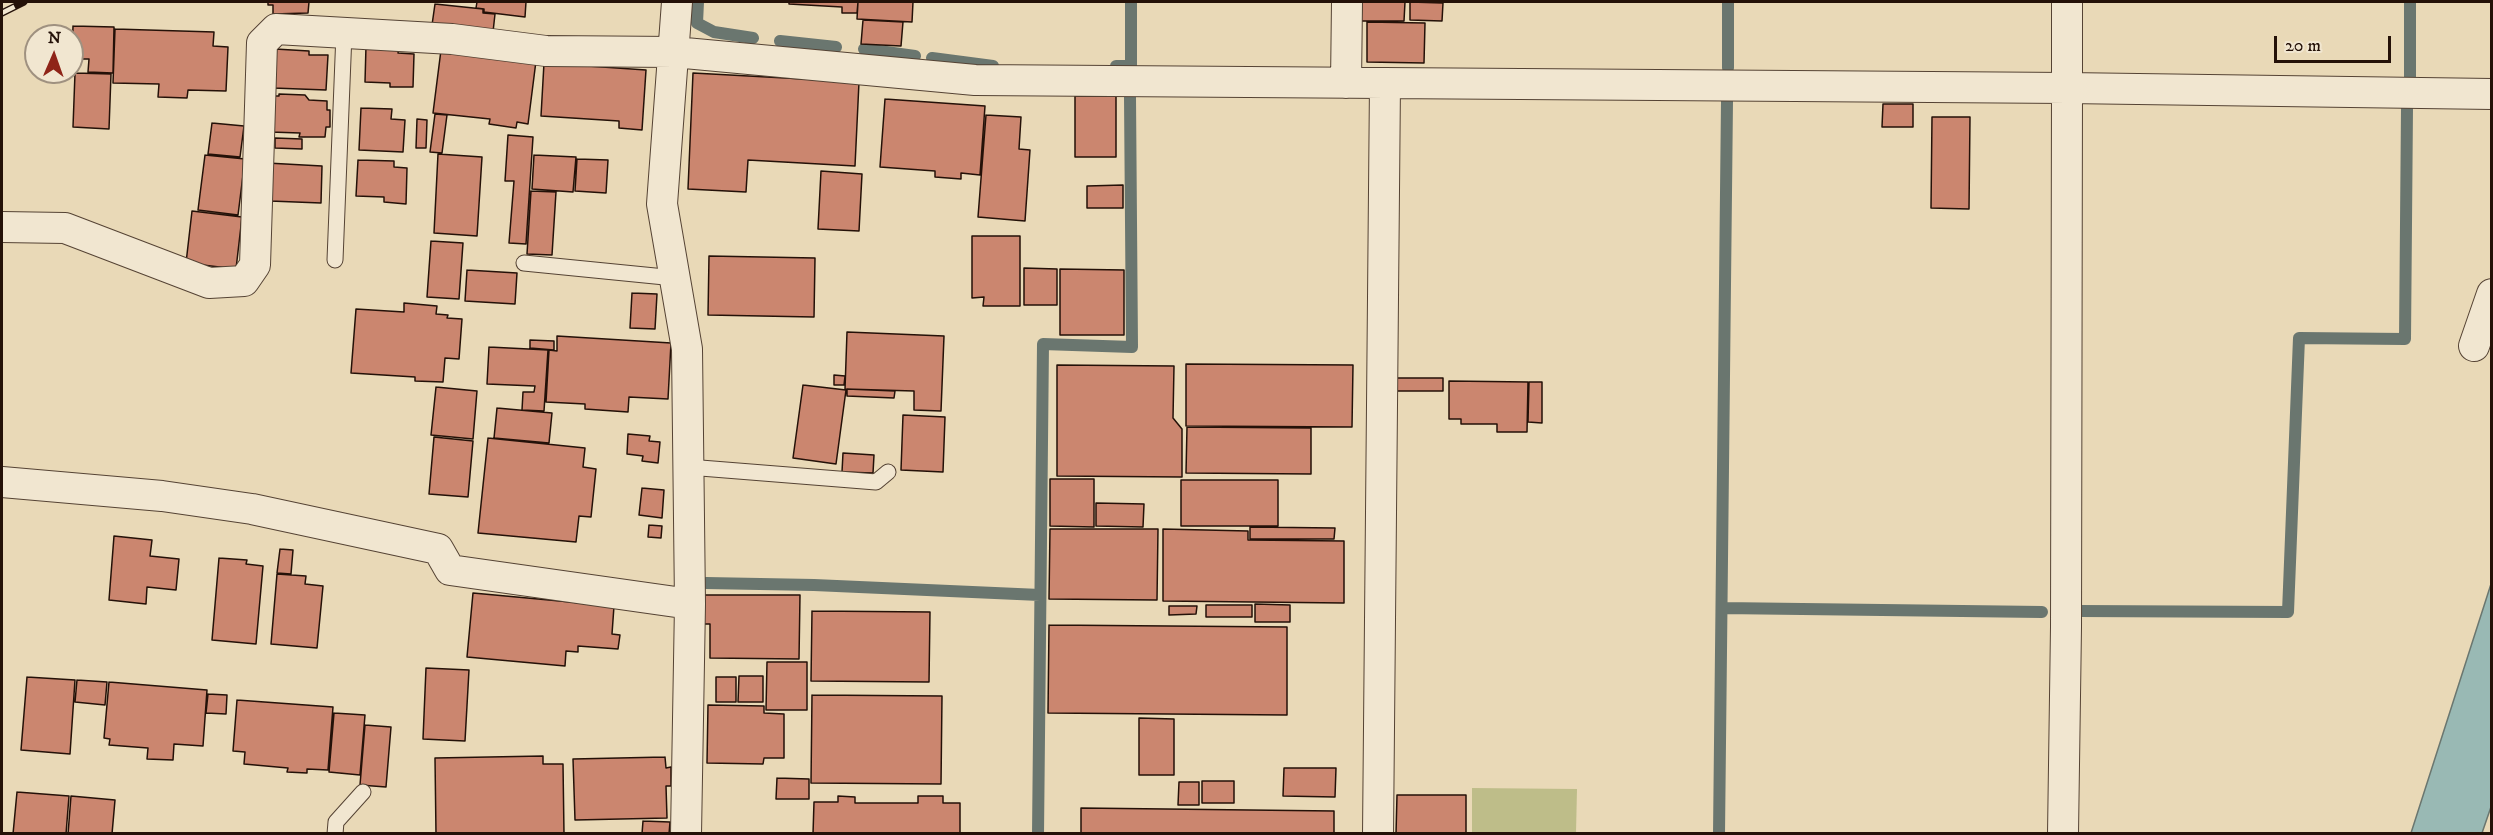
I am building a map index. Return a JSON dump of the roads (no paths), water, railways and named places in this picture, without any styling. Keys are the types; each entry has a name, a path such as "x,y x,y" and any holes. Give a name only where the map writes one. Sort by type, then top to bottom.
{"street":[{"path":"676,2 662,204 687,349 690,604 686,834"},
{"path":"1346,83 1347,2"},
{"path":"2063,834 2066,627 2067,2"},
{"path":"2,227 65,228 209,283 244,281 255,266 262,43 276,29 452,39 546,51 674,52 975,80 2067,88 2492,94"},
{"path":"1378,834 1385,83"},
{"path":"2474,346 2492,294"},
{"path":"2,482 162,496 252,509 438,549 450,570 690,604"}],"lane":[{"path":"335,260 344,33"},
{"path":"524,263 675,278"},
{"path":"688,468 876,482 888,472"},
{"path":"335,834 336,822 363,792"}],"water":[{"path":"2491,584 2492,804 2482,833 2411,833"}],"waterway":[{"path":"698,2 697,23 714,32 753,38"},
{"path":"1116,66 1131,66 1131,2"},
{"path":"1728,2 1728,68"},
{"path":"2410,2 2410,77"},
{"path":"780,41 836,47"},
{"path":"864,49 915,56"},
{"path":"932,58 993,66"},
{"path":"1038,834 1043,344 1132,347 1130,97"},
{"path":"1719,834 1727,101"},
{"path":"2079,611 2288,612 2299,338 2405,339 2407,108"},
{"path":"706,583 814,585 1040,595"},
{"path":"1722,608 2042,612"}],"railway":[{"path":"2,13 24,2"}]}
